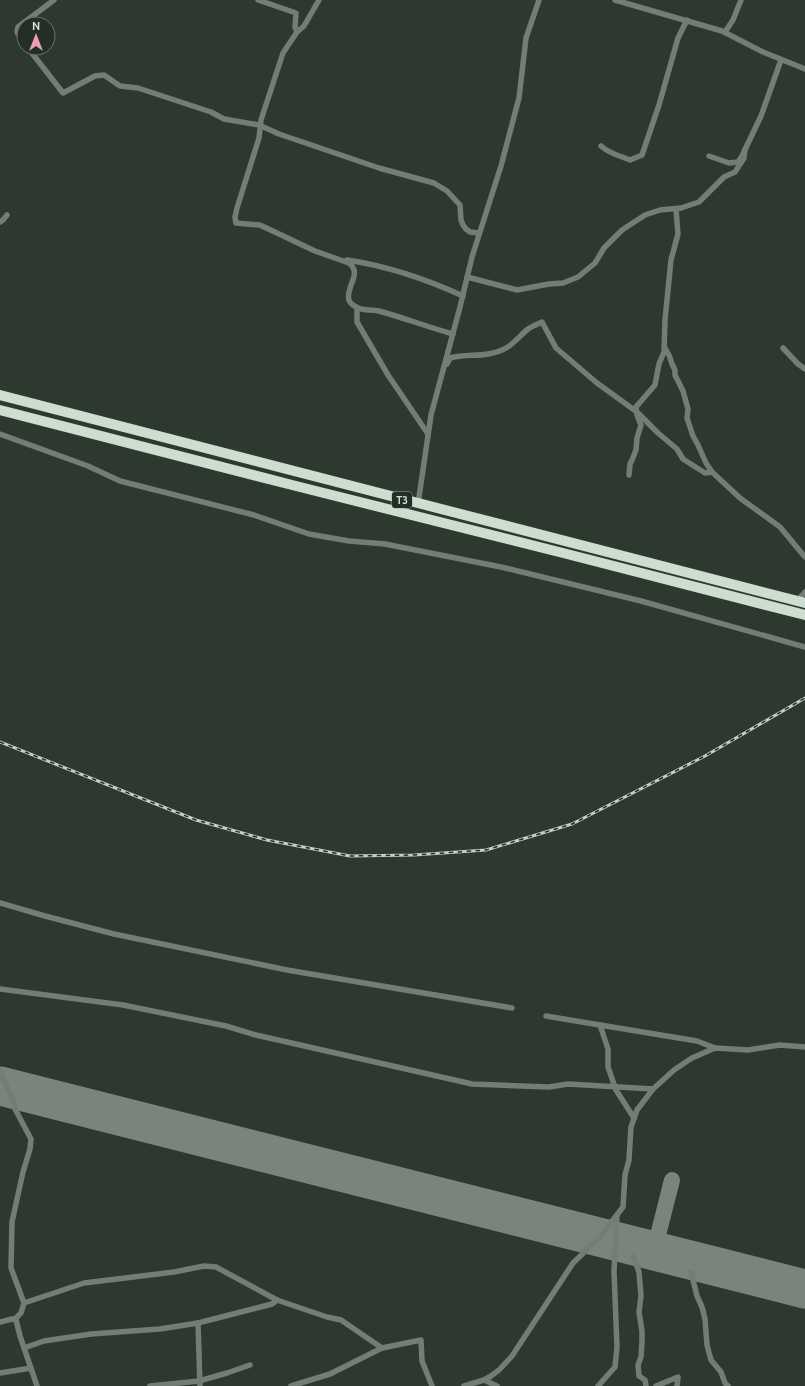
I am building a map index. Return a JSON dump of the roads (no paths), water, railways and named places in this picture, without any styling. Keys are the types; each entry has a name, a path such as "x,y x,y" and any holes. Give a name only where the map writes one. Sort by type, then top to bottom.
{"highway":[{"name":"T3","path":"0,395 801,602"},
{"name":"T3","path":"0,410 805,615"}],"street":[{"path":"33,16 54,0"},
{"path":"258,0 296,13 295,27 298,32"},
{"path":"319,0 304,26 283,54 261,120 259,138 237,208 235,217 236,223 260,225 315,251 341,259 370,264 426,281 463,296"},
{"path":"418,504 431,415 479,233 501,166 519,98 526,38 539,0"},
{"path":"615,0 725,32 763,52 805,69"},
{"path":"725,32 733,20 741,0"},
{"path":"601,146 610,153 630,160 642,155 659,105 678,38 687,20"},
{"path":"34,56 63,93 95,76 104,75 120,86 138,88 211,112 224,119 260,125 279,134 379,168 434,183 448,191 460,205 461,220 466,229 470,232 479,233"},
{"path":"708,156 729,163 738,162 761,116 781,60"},
{"path":"467,277 517,290 563,283 578,277 595,263 604,248 622,230 645,215 660,210 676,209 699,202 724,177 735,172 744,158 745,150"},
{"path":"629,474 630,464 636,450 637,438 641,424 636,407 655,385 659,364 665,348 665,320 671,260 678,234 676,209"},
{"path":"0,222 7,216"},
{"path":"341,259 349,263 355,270 348,299 351,304 357,308 381,312 453,334"},
{"path":"357,308 357,322 388,375 428,434"},
{"path":"442,373 450,358 458,356 489,355 502,350 509,346 529,328 542,322 556,348 597,383 637,412 648,424 677,449 683,459 705,473 712,472"},
{"path":"665,348 675,370 675,375 683,391 688,409 687,418 693,436 712,472 740,498 780,527 805,557"},
{"path":"783,348 798,364 805,369"},
{"path":"0,434 88,466 120,481 254,515 309,534 349,541 385,544 501,567 641,601 805,647"},
{"path":"801,602 805,592"},
{"path":"0,903 114,934 287,970 512,1008"},
{"path":"0,989 123,1005 226,1026 256,1035 472,1084 549,1087 568,1084 653,1089"},
{"path":"546,1016 697,1041 715,1048 748,1050 780,1045 805,1047"},
{"path":"600,1025 608,1049 608,1066 615,1087 634,1118"},
{"path":"464,1386 484,1380 498,1370 512,1356 573,1263 600,1237 623,1207 625,1175 629,1160 631,1128 637,1110 653,1089 674,1070 692,1058 715,1048"},
{"path":"0,1072 14,1102 15,1109 31,1139 30,1149 23,1172 12,1222 11,1268 24,1303 21,1313 15,1319 0,1322"},
{"path":"598,1386 615,1367 617,1347 614,1271 617,1215"},
{"path":"633,1256 639,1272 641,1296 639,1312 642,1342 641,1357 638,1365 639,1376 645,1380 646,1386"},
{"path":"24,1303 84,1283 174,1272 204,1266 216,1267 277,1300 327,1317 341,1320 382,1348"},
{"path":"691,1272 697,1296 705,1318 707,1345 711,1360 721,1372 725,1383 728,1386"},
{"path":"24,1348 44,1341 91,1334 160,1329 198,1323 272,1304 277,1300"},
{"path":"15,1319 37,1386"},
{"path":"198,1323 200,1384"},
{"path":"291,1386 330,1374 382,1348 421,1340 422,1361 432,1386"},
{"path":"150,1386 200,1384 250,1365"},
{"path":"0,1373 31,1368"},
{"path":"656,1386 678,1377 677,1386"},
{"path":"484,1380 497,1386"}],"railway":[{"path":"0,742 196,820 267,840 350,856 414,855 486,850 572,824 705,756 805,698"}]}
